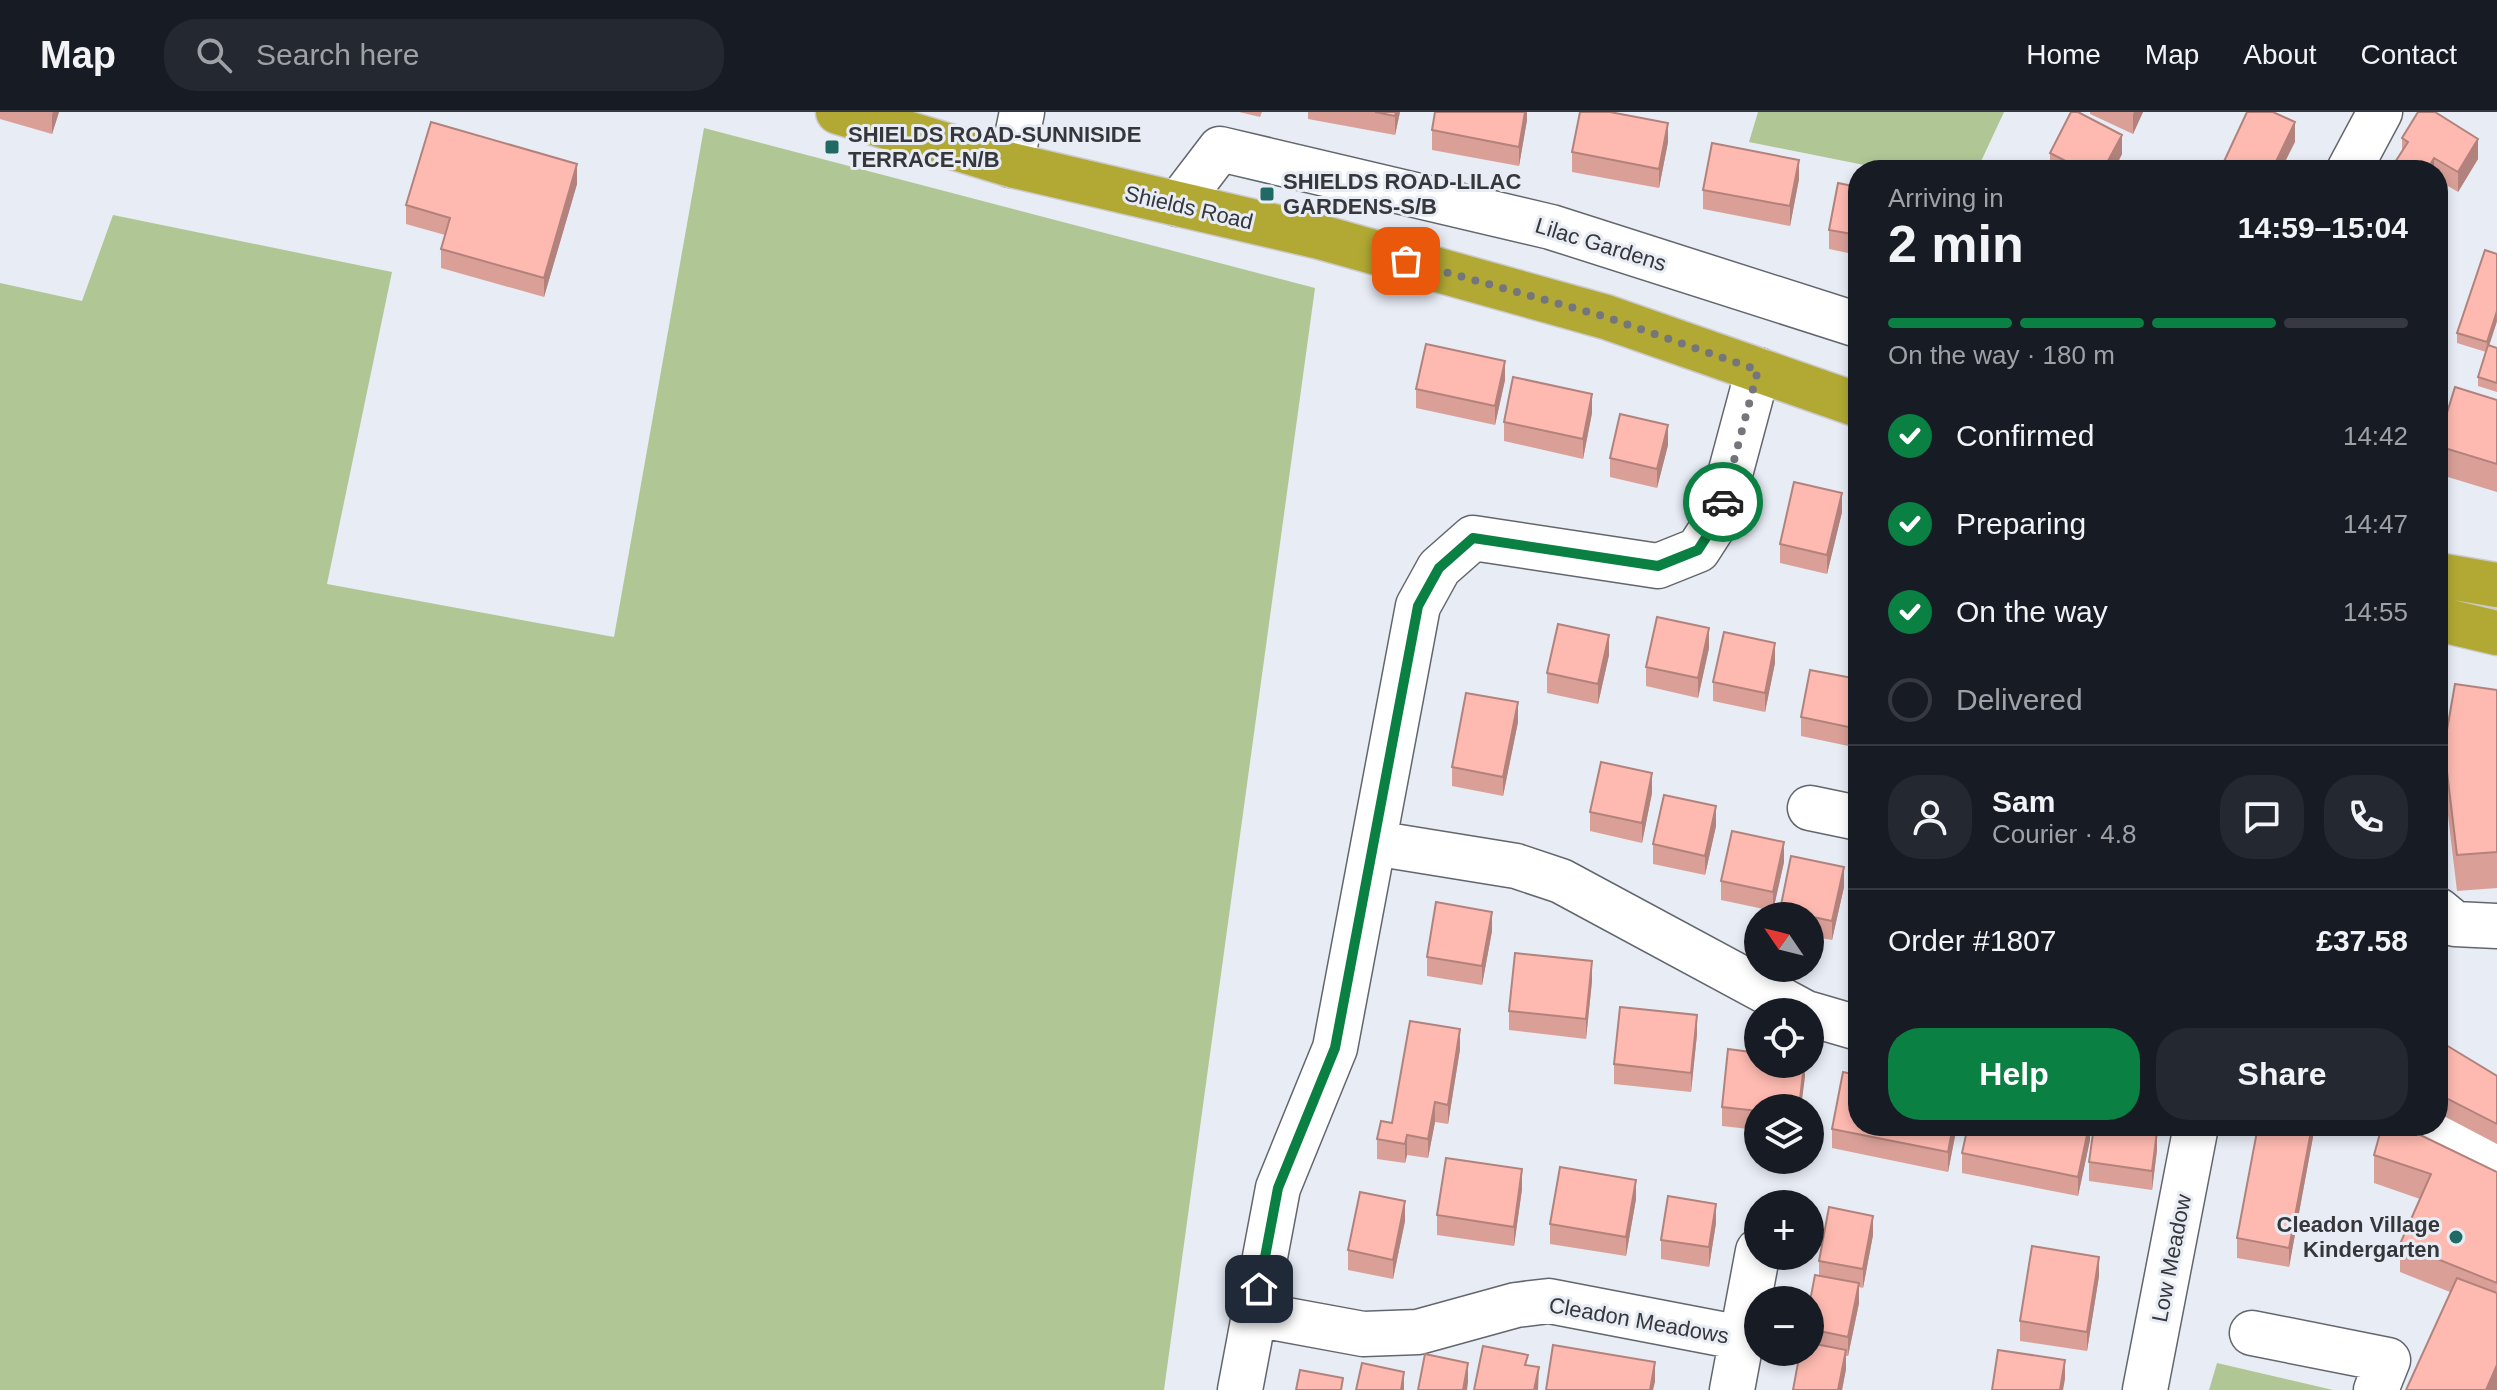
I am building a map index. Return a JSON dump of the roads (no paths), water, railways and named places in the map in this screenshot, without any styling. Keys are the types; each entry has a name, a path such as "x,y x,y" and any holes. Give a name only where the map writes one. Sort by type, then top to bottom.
{"highway":[{"name":"Shields Road","path":"838,112 1011,165 1320,237 1606,317 1848,402"},
{"path":"2448,577 2497,585"},
{"path":"2448,621 2497,633"}],"street":[{"path":"1011,165 1022,112"},
{"path":"2354,160 2380,112"},
{"name":"Lilac Gardens","path":"1178,204 1220,149 1551,227 1848,322"},
{"path":"1240,1390 1278,1188 1335,1048 1418,606 1439,568 1473,538 1658,566 1698,550 1718,519 1758,370"},
{"path":"1810,808 1848,816"},
{"path":"1374,843 1516,866 1561,881 1778,998"},
{"path":"2448,918 2455,924 2497,926"},
{"path":"1824,1018 1848,1025"},
{"path":"2448,1133 2497,1156"},
{"name":"Low Meadow","path":"2145,1390 2194,1136"},
{"name":"Cleadon Meadows","path":"1732,1390 1755,1270"},
{"name":"Cleadon Meadows","path":"1255,1314 1363,1334 1418,1332 1516,1305 1549,1301 1742,1338"},
{"path":"2252,1333 2388,1360 2376,1390"}],"place":[{"name":"SHIELDS ROAD-SUNNISIDE TERRACE-N/B","path":"832,147"},
{"name":"SHIELDS ROAD-LILAC GARDENS-S/B","path":"1267,194"},
{"name":"Cleadon Village Kindergarten","path":"2456,1237"}]}
